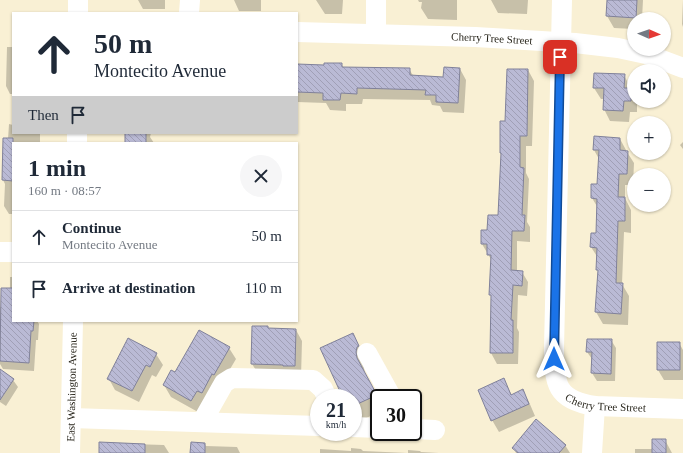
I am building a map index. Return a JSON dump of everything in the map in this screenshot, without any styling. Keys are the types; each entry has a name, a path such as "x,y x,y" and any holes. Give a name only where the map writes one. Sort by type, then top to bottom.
{"street":[{"path":"78,0 78,12"},
{"path":"189,12 190,0"},
{"path":"376,0 376,34"},
{"name":"Cherry Tree Street","path":"562,0 554,348 554,370 557,382 561,391 567,397 583,404 595,406 683,409"},
{"name":"Cherry Tree Street","path":"298,32 475,37 561,42 618,48 646,54 683,68"},
{"path":"0,252 12,252"},
{"name":"East Washington Avenue","path":"70,453 73,322"},
{"path":"367,353 387,389"},
{"path":"202,422 224,383 232,378 313,380 323,389"},
{"path":"592,453 595,406"},
{"path":"71,418 310,426"},
{"path":"422,429 435,430"}],"building":[{"path":"607,0 637,0 636,12 627,12 627,17 606,16"},
{"path":"324,63 342,63 342,67 410,68 410,75 443,77 444,67 460,68 458,103 436,102 436,95 425,95 426,90 357,88 357,94 341,93 340,100 323,100 323,93 298,92 298,64 324,65"},
{"path":"507,69 528,69 527,136 520,136 520,167 524,168 522,215 525,215 524,231 512,231 511,270 523,271 522,286 513,285 511,320 513,320 513,353 490,353 491,295 489,295 491,255 487,255 487,244 481,244 481,230 487,230 488,215 498,215 501,153 500,121 505,121"},
{"path":"594,73 625,74 624,88 627,88 627,101 624,101 623,111 603,110 604,88 593,88"},
{"path":"125,134 146,134 146,142 125,142"},
{"path":"594,136 620,138 620,150 627,151 627,174 619,174 618,197 625,197 625,221 618,221 616,283 623,283 621,314 595,312 598,270 596,270 597,248 590,247 591,233 596,233 597,199 591,198 591,184 597,184 599,150 593,150"},
{"path":"3,138 13,138 12,181 2,180"},
{"path":"1,288 12,288 12,322 34,322 33,331 31,331 29,363 0,361"},
{"path":"252,326 296,329 295,366 251,364"},
{"path":"199,330 230,347 214,375 212,374 202,393 197,391 191,401 163,385 171,370 175,372"},
{"path":"353,333 359,346 357,347 356,352 357,358 374,389 370,389 370,398 362,402 362,389 339,389 320,348"},
{"path":"128,338 157,353 150,367 146,365 132,391 107,379"},
{"path":"587,339 612,339 611,374 591,373 592,352 586,352"},
{"path":"657,342 680,342 680,370 657,370"},
{"path":"0,369 14,379 0,400"},
{"path":"504,378 511,395 523,389 529,404 491,421 478,390"},
{"path":"536,419 566,445 559,453 518,453 512,448"},
{"path":"652,439 666,439 666,453 652,453"},
{"path":"99,442 145,444 145,453 99,453"},
{"path":"191,442 205,443 205,453 190,453"}],"route":[{"path":"554,359 560,57"}]}
